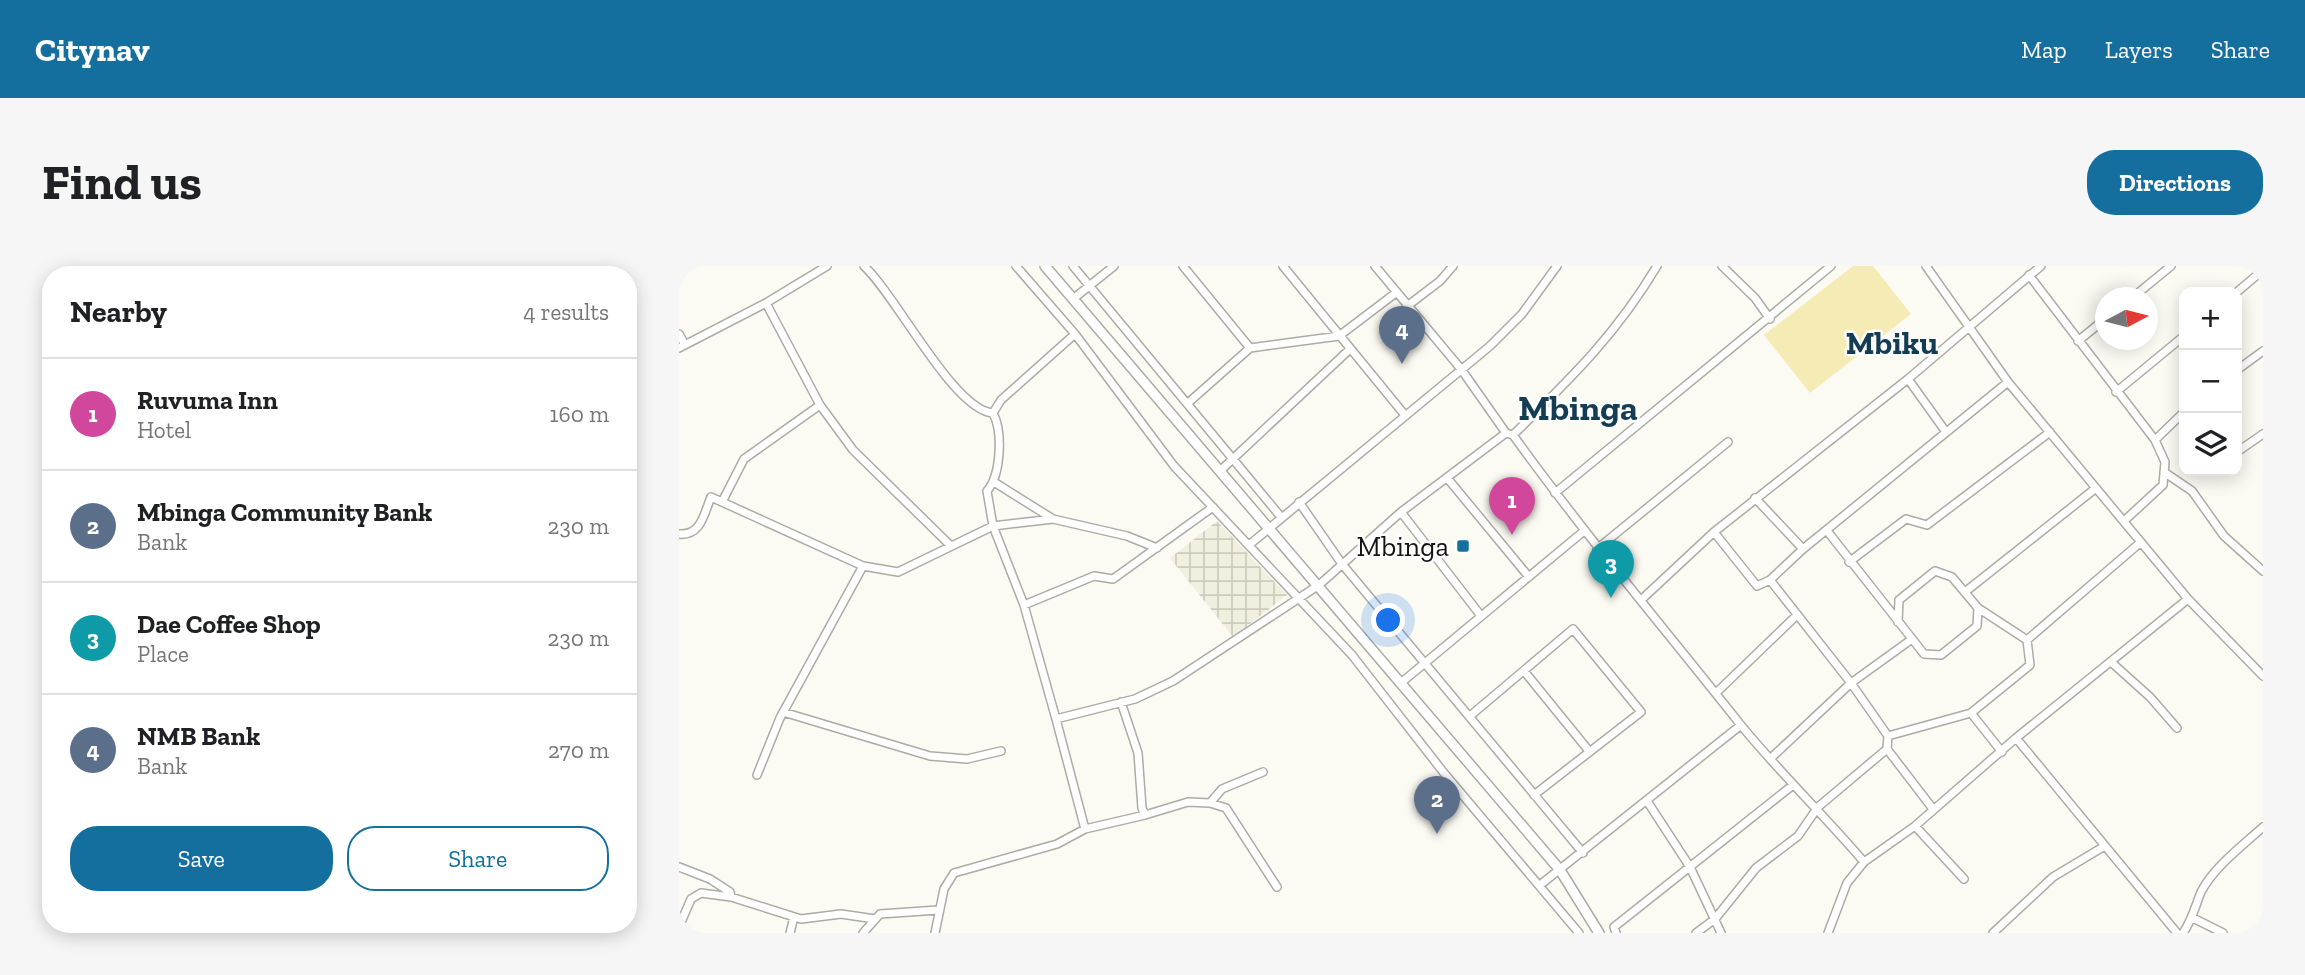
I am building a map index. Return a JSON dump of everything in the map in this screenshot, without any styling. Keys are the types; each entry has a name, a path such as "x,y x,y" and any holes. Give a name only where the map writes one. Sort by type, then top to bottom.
{"main road":[{"path":"1045,266 1560,870 1599,933"}],"street":[{"path":"679,334 682,346 766,303 827,266"},
{"path":"864,266 967,399 983,413 993,413"},
{"path":"1016,266 1075,334 1174,466 1352,655 1444,773 1579,933"},
{"path":"1073,266 1281,517"},
{"path":"1073,299 1115,266"},
{"path":"1183,266 1250,348"},
{"path":"1283,266 1404,414"},
{"path":"1375,266 1406,307 1461,369 1597,549 1793,785 1818,807 1864,862"},
{"path":"1406,307 1440,281 1453,266"},
{"path":"1249,545 1461,369 1522,314 1557,266"},
{"path":"1056,719 1121,702 1173,681 1319,585 1401,512 1510,434 1592,358 1637,299 1657,266"},
{"path":"1722,266 1755,298 1770,319"},
{"path":"1555,493 1770,319 1831,266"},
{"path":"1926,266 1968,330 2008,382 2188,599 2263,676"},
{"path":"1641,600 1714,532 1908,379 2041,266"},
{"path":"2145,287 2171,266"},
{"path":"2242,288 2263,270"},
{"path":"2029,275 2155,440 2165,461 2163,485 2123,521"},
{"path":"1188,402 1250,348 1339,336 1397,292"},
{"path":"766,303 820,405 853,450 951,546"},
{"path":"2078,341 2095,327"},
{"path":"993,413 1001,400 1075,334"},
{"path":"2116,392 2179,339"},
{"path":"1221,470 1350,349"},
{"path":"2242,366 2263,351"},
{"path":"1908,379 1946,432"},
{"path":"1714,532 1757,586 1770,580 2008,382"},
{"path":"722,502 744,459 820,405"},
{"path":"993,413 999,425 995,482 987,491 993,526 1024,605 1085,829"},
{"path":"2155,440 2183,413"},
{"path":"1849,562 1906,519 1927,525 2050,432"},
{"path":"2242,449 2263,434"},
{"path":"1597,549 1728,442"},
{"path":"2164,472 2193,491 2224,536 2263,571"},
{"path":"1448,479 1529,577"},
{"path":"995,482 1053,519"},
{"path":"1965,592 2096,488"},
{"path":"679,534 688,535 696,531 711,497 863,566 898,572 993,526 1053,519 1127,536 1157,548"},
{"path":"1755,498 1803,550"},
{"path":"1299,502 1342,564 1583,853"},
{"path":"1024,605 1094,576 1113,579 1213,508"},
{"path":"1401,512 1481,616"},
{"path":"1402,682 1584,531"},
{"path":"1828,532 1924,654 1941,655 1977,626 1978,608"},
{"path":"2027,640 2141,542"},
{"path":"757,775 783,712 863,566"},
{"path":"1888,736 1971,713 2031,665 2027,640 1978,608 1952,576 1935,571 1899,600 1898,622"},
{"path":"1770,580 1851,682 1888,736 1887,749 1933,809"},
{"path":"1828,933 1847,883 1864,862 1915,826 2016,738 2188,599"},
{"path":"1717,692 1797,615"},
{"path":"1470,716 1573,629 1641,712 1534,795"},
{"path":"1771,758 1851,682 1912,639"},
{"path":"2111,662 2150,697 2177,728"},
{"path":"1524,671 1589,751"},
{"path":"1121,702 1138,753 1142,808 1145,815"},
{"path":"783,712 930,756 967,759 1001,751"},
{"path":"1971,713 2002,752"},
{"path":"1540,885 1741,724"},
{"path":"2016,738 2103,847 2177,933"},
{"path":"1696,933 1715,919 1756,868 1798,836 1818,807 1887,749"},
{"path":"1210,803 1222,789 1263,772"},
{"path":"1616,933 1614,927 1793,785"},
{"path":"1647,801 1690,867 1721,933"},
{"path":"935,933 943,889 954,873 1057,844 1085,829 1188,802 1210,803 1226,808 1277,887"},
{"path":"1915,826 1965,879"},
{"path":"2183,933 2193,918 2202,891 2231,855 2263,827"},
{"path":"1993,933 2053,877 2103,847"},
{"path":"679,867 710,879 730,892 731,897"},
{"path":"679,927 696,894 731,897 794,917 841,914 875,919"},
{"path":"863,933 880,914 938,910"},
{"path":"790,933 794,917"},
{"path":"2193,918 2223,933"}],"shaded area":[{"path":"1853,266 1873,266 1911,314 1810,393 1764,335"},
{"path":"1217,521 1287,595 1233,637 1170,558"}],"place":[{"name":"NMB Bank","path":"1402,364"},
{"name":"Ruvuma Inn","path":"1512,535"},
{"name":"Mbinga","path":"1463,546"},
{"name":"Dae Coffee Shop","path":"1611,598"},
{"name":"Mbinga Community Bank","path":"1437,834"}],"district":[{"name":"Mbiku","path":"1892,343"},
{"name":"Mbinga","path":"1578,408"}]}
